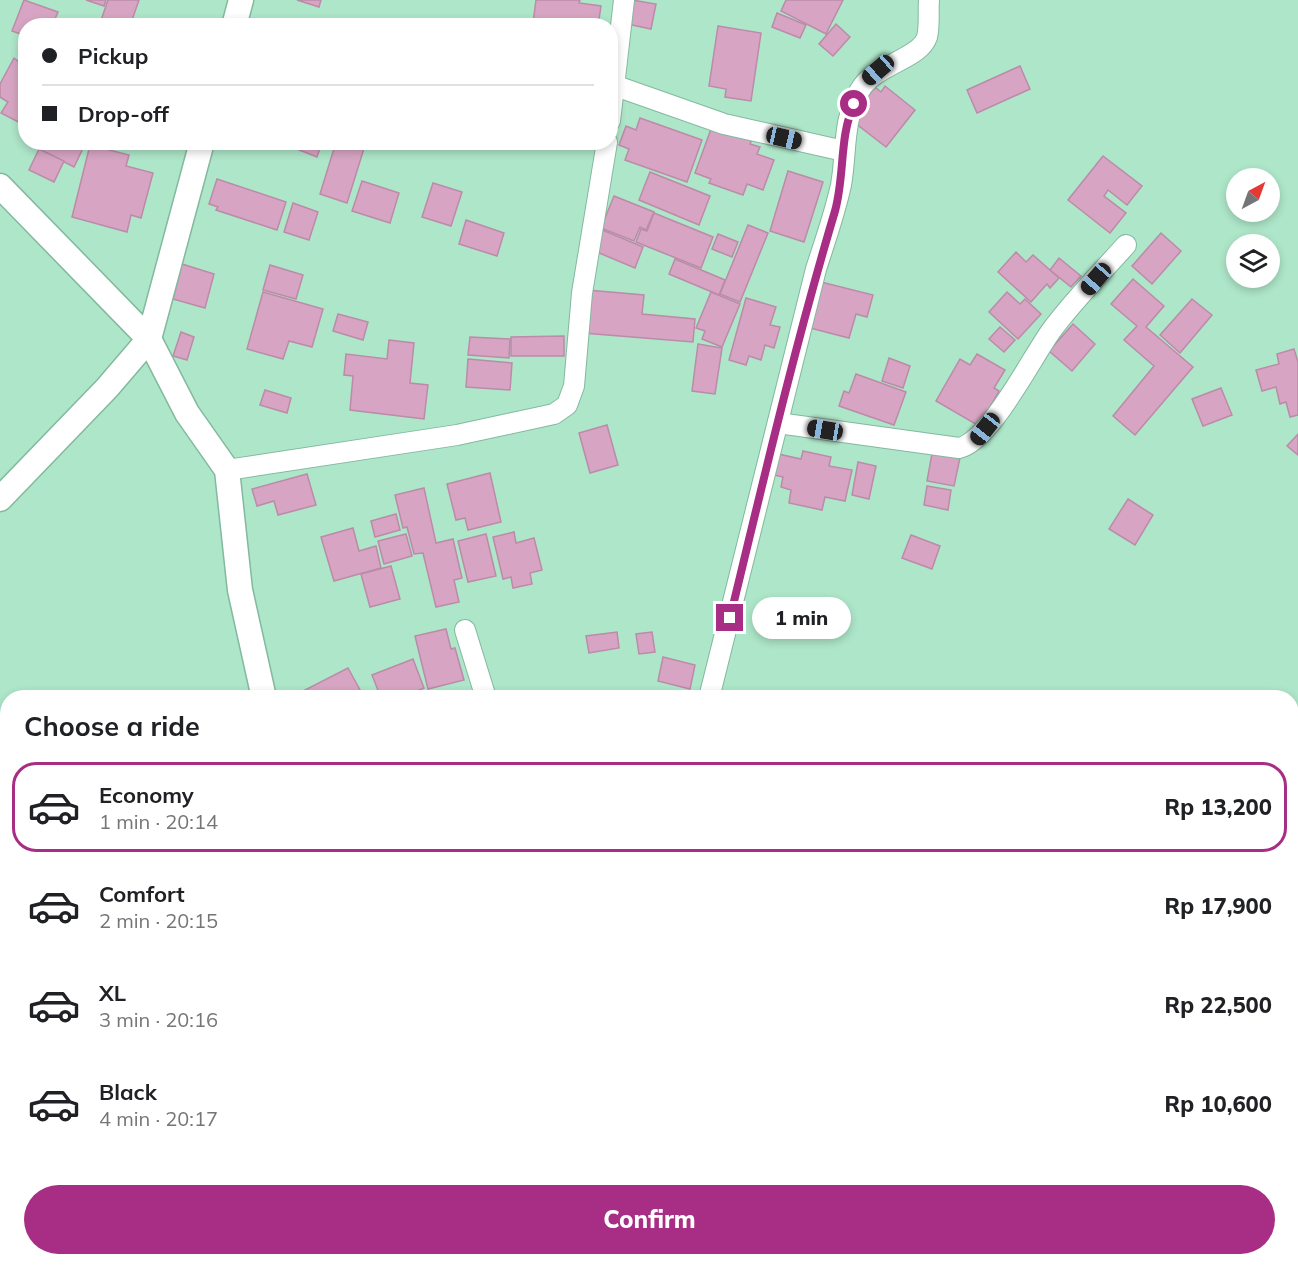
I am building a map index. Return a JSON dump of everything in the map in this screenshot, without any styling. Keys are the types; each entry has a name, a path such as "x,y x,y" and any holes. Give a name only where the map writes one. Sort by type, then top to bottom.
{"street":[{"path":"236,18 241,0"},
{"path":"618,64 624,0"},
{"path":"711,690 816,269 835,209 841,182 848,117 859,91 878,70 922,45 927,37 929,0"},
{"path":"618,87 724,124 844,151"},
{"path":"0,499 107,388 149,339 200,150"},
{"path":"227,470 457,435 554,414 567,405 574,386 582,293 606,150"},
{"path":"0,186 149,339 187,413 227,470 240,590 262,690"},
{"path":"778,423 959,448 972,444 993,420 1052,330 1126,245"},
{"path":"465,630 484,690"}],"building":[{"path":"24,0 58,12 55,18 18,18 18,33 12,31"},
{"path":"86,0 106,0 104,6"},
{"path":"108,0 139,0 133,18 102,18"},
{"path":"297,0 321,0 319,7"},
{"path":"536,0 580,0 579,3 601,6 599,18 534,18"},
{"path":"632,0 656,4 651,29 627,24"},
{"path":"786,0 843,0 826,34 781,11"},
{"path":"777,13 806,25 800,38 772,27"},
{"path":"836,24 850,37 833,56 819,44"},
{"path":"718,26 761,33 751,101 725,97 726,89 709,86"},
{"path":"14,58 18,61 18,122 1,113 8,102 0,97 0,84"},
{"path":"1020,66 1030,89 977,113 967,90"},
{"path":"885,86 915,110 886,147 850,119 875,87 881,92"},
{"path":"640,118 702,140 687,182 625,160 629,149 619,145 626,126 636,130"},
{"path":"711,129 728,135 729,130 752,139 750,144 760,147 757,154 774,160 763,190 747,184 743,195 709,183 711,179 695,173"},
{"path":"39,150 64,161 54,182 29,170"},
{"path":"41,150 82,150 74,167"},
{"path":"89,150 110,150 129,155 126,166 153,173 141,218 131,215 127,232 72,217"},
{"path":"299,150 319,150 317,157"},
{"path":"334,150 364,150 347,203 320,194"},
{"path":"1103,156 1142,186 1127,205 1108,190 1104,196 1126,213 1110,233 1068,200"},
{"path":"788,171 823,182 804,242 770,231"},
{"path":"650,172 710,196 699,225 639,200"},
{"path":"217,179 286,202 277,230 216,210 218,207 209,204"},
{"path":"362,181 399,193 390,223 352,211"},
{"path":"433,183 462,192 451,226 422,217"},
{"path":"614,196 654,212 646,230 640,227 634,241 601,228"},
{"path":"293,203 318,212 309,240 284,232"},
{"path":"654,213 713,237 701,268 636,242 641,229 647,231"},
{"path":"466,220 504,233 497,256 459,244"},
{"path":"748,225 768,233 740,302 720,294"},
{"path":"600,229 643,247 635,268 592,250"},
{"path":"1161,233 1181,251 1152,284 1132,266"},
{"path":"718,234 738,242 732,257 712,249"},
{"path":"1016,252 1026,262 1033,255 1059,278 1050,288 1047,284 1031,302 998,272"},
{"path":"1059,258 1081,276 1071,287 1050,270"},
{"path":"675,259 725,280 719,295 669,274"},
{"path":"182,264 214,274 205,308 173,299"},
{"path":"270,265 303,275 296,299 263,290"},
{"path":"1133,279 1164,306 1146,327 1193,367 1135,435 1113,416 1154,366 1124,340 1137,326 1111,304"},
{"path":"817,281 873,295 867,317 856,314 849,338 806,327"},
{"path":"587,290 644,295 642,314 695,319 693,342 583,333"},
{"path":"263,292 323,309 312,347 289,341 283,359 247,349"},
{"path":"711,292 740,304 722,347 702,339 705,331 696,328"},
{"path":"1007,292 1020,304 1025,299 1041,314 1018,339 989,312"},
{"path":"746,298 776,307 770,325 780,327 774,348 765,345 761,360 749,356 746,365 729,360"},
{"path":"1192,299 1212,315 1180,353 1160,335"},
{"path":"338,314 368,322 363,340 333,331"},
{"path":"1073,324 1095,344 1072,371 1049,351"},
{"path":"1000,327 1015,340 1004,352 989,339"},
{"path":"181,332 194,337 187,360 173,356"},
{"path":"564,336 564,356 511,356 511,337"},
{"path":"470,337 510,339 509,358 468,355"},
{"path":"389,340 414,343 410,383 428,385 424,419 350,410 353,376 344,375 346,354 387,359"},
{"path":"698,344 722,348 715,394 692,391"},
{"path":"1294,349 1298,362 1298,415 1290,417 1286,402 1280,404 1276,387 1262,391 1256,370 1279,364 1277,354"},
{"path":"977,354 1005,370 994,388 999,391 979,426 936,401 960,359 970,365"},
{"path":"889,358 910,366 903,388 882,381"},
{"path":"468,359 512,363 510,390 466,387"},
{"path":"856,374 906,392 894,425 839,406 844,391 849,393"},
{"path":"1221,388 1232,415 1203,426 1192,399"},
{"path":"265,390 291,398 287,413 260,405"},
{"path":"607,425 618,465 590,473 579,433"},
{"path":"1298,434 1298,455 1287,446"},
{"path":"933,448 961,453 954,486 927,481"},
{"path":"803,451 831,457 829,466 852,470 845,501 825,497 822,510 789,503 791,490 781,487 783,477 774,475 778,454 801,459"},
{"path":"858,462 876,466 869,499 852,495"},
{"path":"490,473 501,522 468,530 465,518 456,520 447,484"},
{"path":"307,474 316,505 278,515 274,501 257,506 252,489"},
{"path":"927,486 951,490 948,510 924,505"},
{"path":"424,488 436,543 453,539 462,578 454,580 459,602 436,607 423,553 414,554 407,527 403,528 395,495"},
{"path":"1128,499 1153,515 1135,545 1109,529"},
{"path":"396,514 400,530 375,537 371,521"},
{"path":"353,528 359,551 376,546 381,568 334,581 321,537"},
{"path":"514,532 516,543 534,538 542,570 530,573 532,584 513,588 511,577 503,579 493,537"},
{"path":"406,534 412,556 384,564 378,541"},
{"path":"486,534 496,576 468,582 458,541"},
{"path":"911,535 940,546 932,569 902,558"},
{"path":"391,566 400,599 370,607 361,574"},
{"path":"446,629 451,649 455,648 464,680 428,689 415,636"},
{"path":"617,632 619,648 589,653 586,636"},
{"path":"652,632 655,652 639,654 636,634"},
{"path":"663,657 695,665 690,689 658,681"},
{"path":"413,659 424,688 378,690 372,675"},
{"path":"348,668 360,690 305,690"}],"route":[{"path":"730,618 816,269 835,209 841,182 845,129 854,104"}]}
